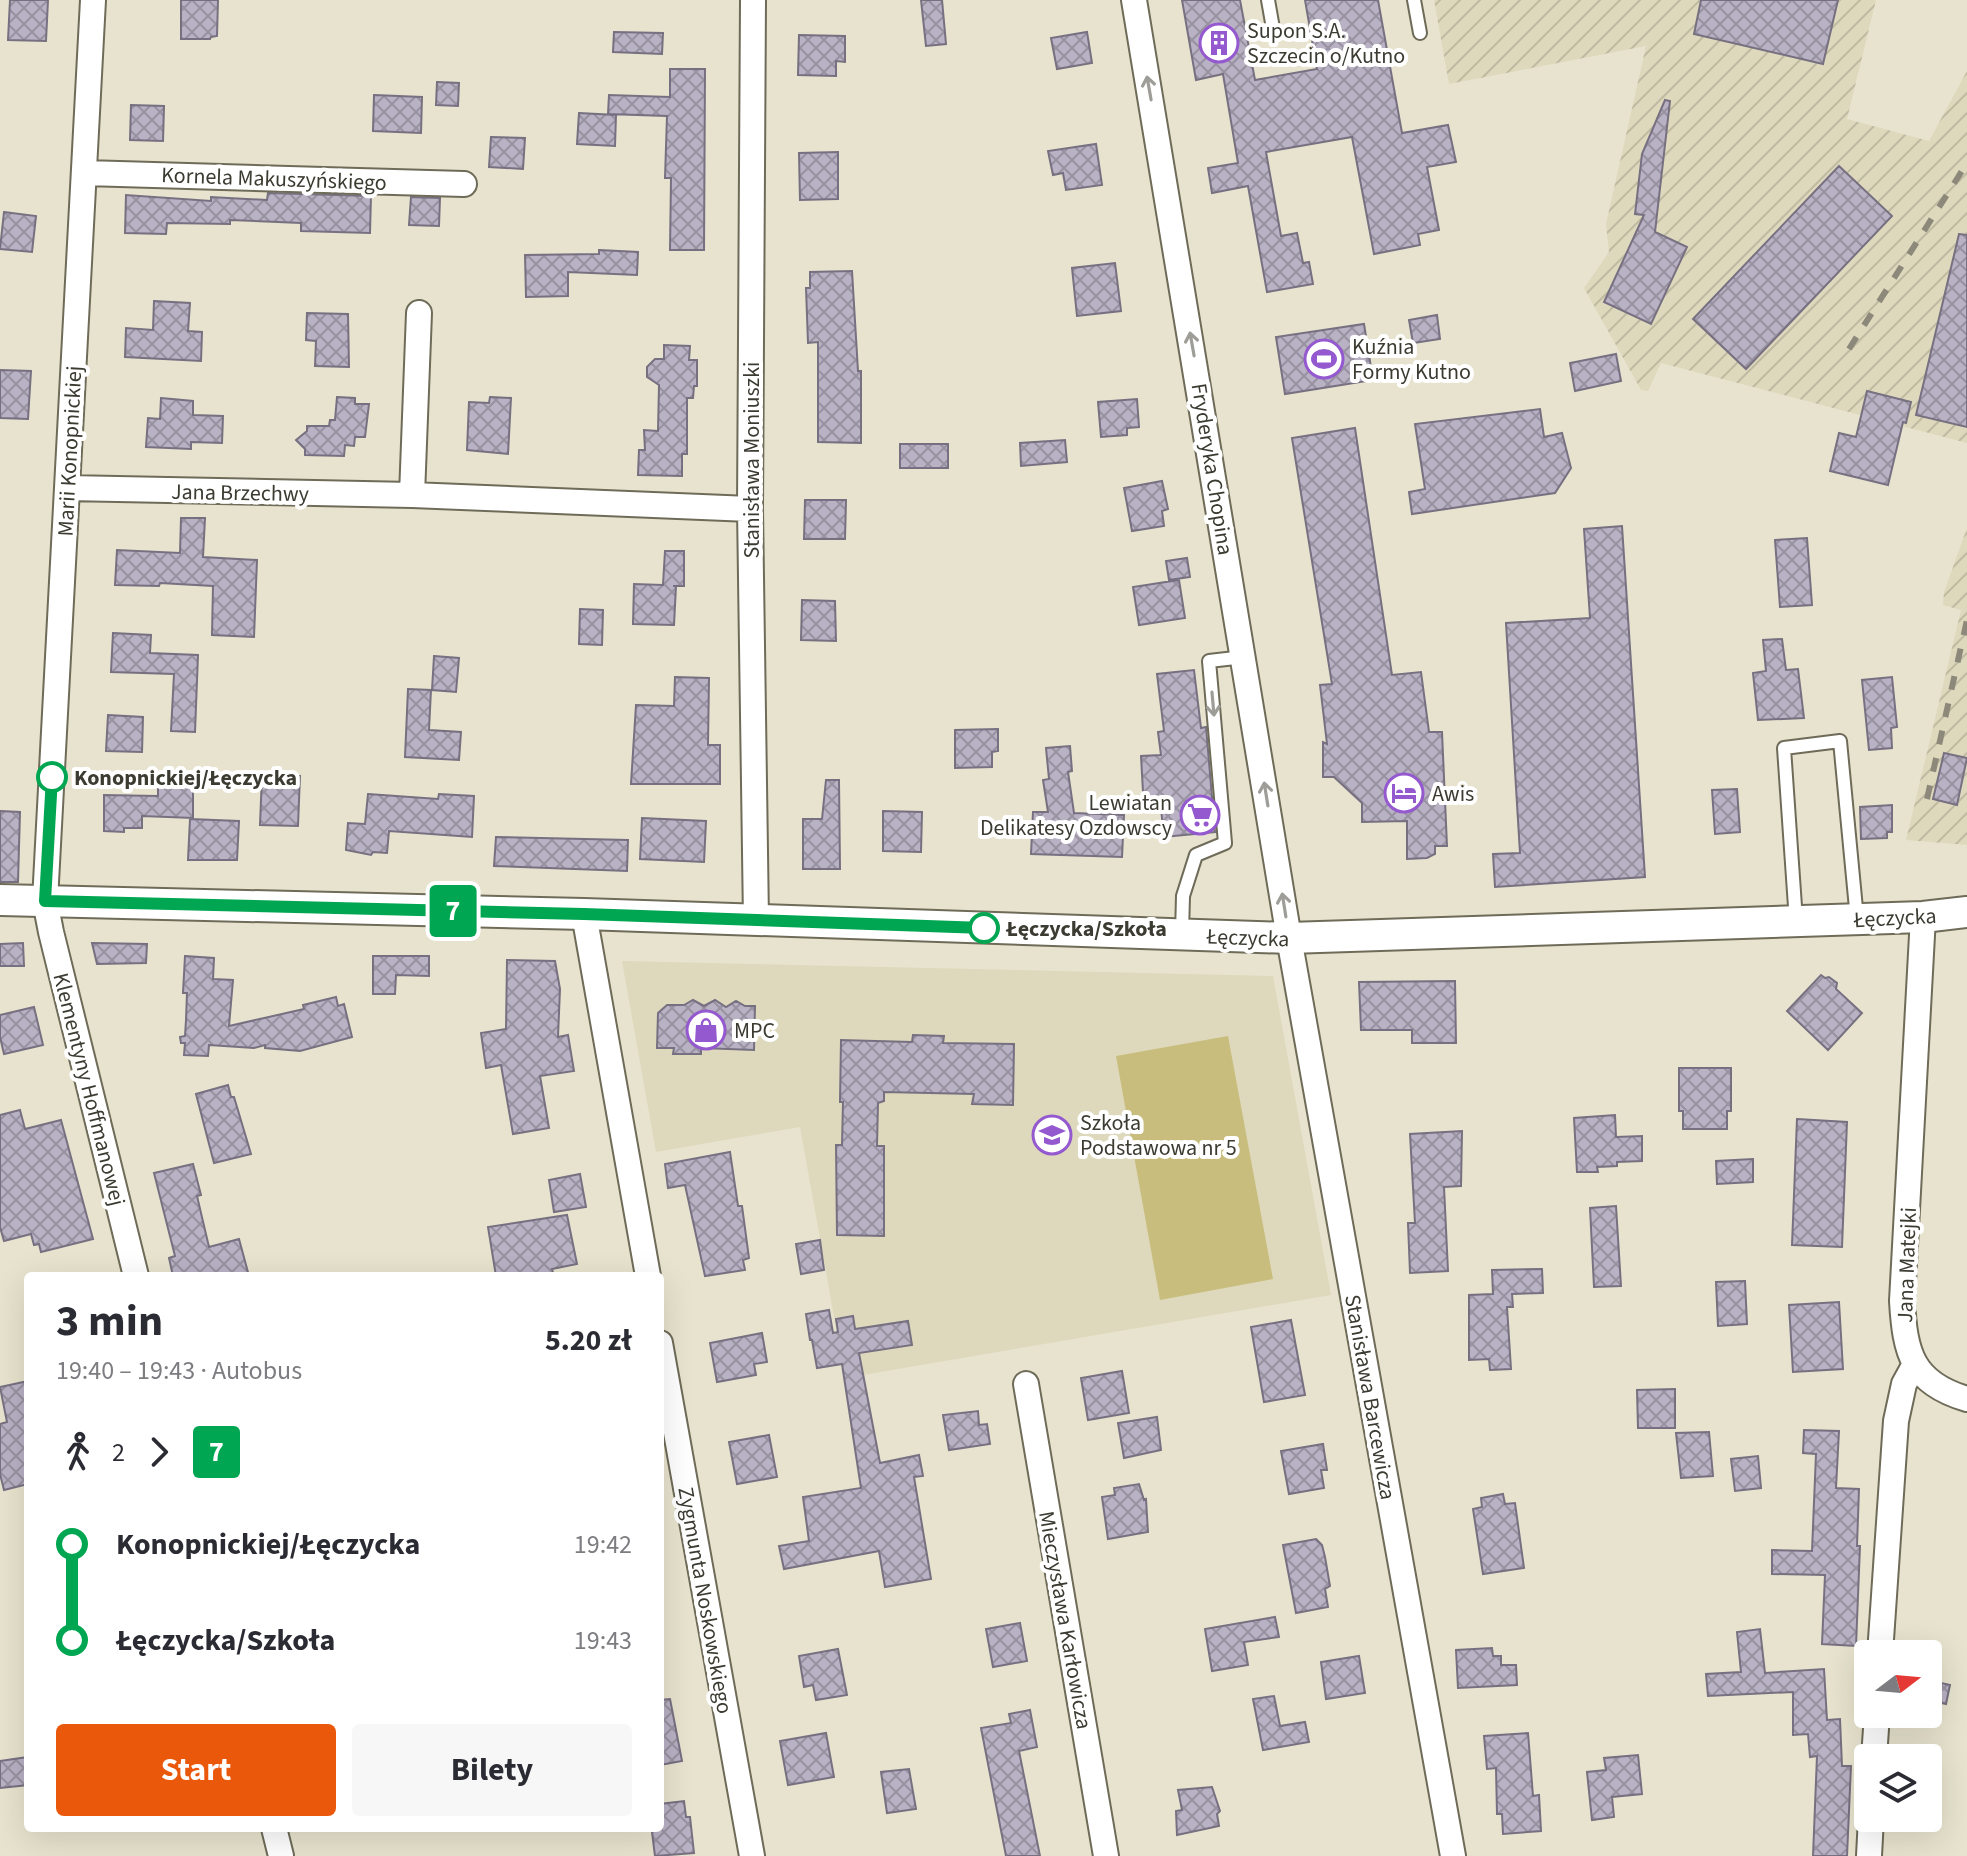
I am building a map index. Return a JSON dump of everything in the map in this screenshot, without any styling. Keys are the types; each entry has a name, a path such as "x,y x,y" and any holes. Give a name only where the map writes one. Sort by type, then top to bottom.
{"street":[{"name":"Marii Konopnickiej","path":"45,901 93,0"},
{"name":"Stanisława Moniuszki","path":"753,0 750,509 756,920"},
{"name":"Fryderyka Chopina","path":"1134,0 1289,938"},
{"name":"Kornela Makuszyńskiego","path":"85,173 464,191 464,159"},
{"path":"412,495 419,313"},
{"name":"Jana Brzechwy","path":"67,488 412,495 750,509"},
{"name":"Łęczycka","path":"0,900 584,914 1289,938 1923,917 1967,912"},
{"name":"Klementyny Hoffmanowej","path":"45,901 135,1272"},
{"path":"584,914 647,1272"},
{"name":"Jana Matejki","path":"1915,1364 1907,1352 1902,1301 1923,917"},
{"name":"Stanisława Barcewicza","path":"1289,938 1453,1856"},
{"path":"1881,1640 1896,1421 1904,1384 1915,1364 1942,1390 1967,1399"},
{"name":"Zygmunta Noskowskiego","path":"664,1365 752,1856"},
{"name":"Mieczysława Karłowicza","path":"1026,1384 1106,1856"},
{"path":"275,1832 281,1856"},
{"path":"1869,1856 1870,1832"}],"lane":[{"path":"1268,0 1274,34"},
{"path":"1414,0 1420,33"},
{"path":"1182,935 1183,896 1196,855 1225,843 1209,661 1244,657"},
{"path":"1796,921 1784,748 1840,741 1857,919"}],"shaded area":[{"path":"1434,0 1876,0 1847,119 1929,141 1967,71 1967,443 1661,363 1648,391 1641,390 1584,288 1609,252 1606,224 1646,46 1449,84"},
{"path":"1967,528 1967,845 1906,840 1961,610 1943,605 1944,592"},
{"name":"Szkoła Podstawowa nr 5","path":"622,961 1273,976 1331,1295 845,1378 800,1127 656,1152"},
{"path":"1228,1036 1273,1279 1160,1300 1116,1056"}],"building":[{"path":"10,0 48,0 46,41 8,40"},
{"path":"181,0 218,0 217,36 210,39 181,39"},
{"path":"921,0 942,0 946,44 926,46"},
{"path":"1182,0 1240,0 1255,80 1317,69 1305,0 1378,0 1402,133 1448,125 1456,162 1427,167 1439,230 1418,234 1420,245 1374,254 1352,137 1266,152 1281,236 1297,233 1303,263 1309,262 1313,284 1267,292 1248,186 1212,193 1208,168 1238,163 1223,74 1196,80"},
{"path":"1701,0 1838,0 1823,64 1694,34"},
{"path":"614,32 663,33 662,54 613,52"},
{"path":"1087,32 1092,63 1057,69 1051,38"},
{"path":"799,35 845,36 845,62 836,61 836,76 798,75"},
{"path":"670,69 705,69 704,250 670,250 671,178 665,178 667,116 608,114 609,95 670,97"},
{"path":"437,82 459,83 458,106 436,105"},
{"path":"374,95 422,97 421,133 373,131"},
{"path":"1665,100 1670,101 1655,232 1687,247 1651,324 1604,302 1644,215 1635,214 1642,154"},
{"path":"131,105 164,106 163,141 130,140"},
{"path":"579,113 616,115 615,146 577,144"},
{"path":"491,137 525,138 523,169 489,167"},
{"path":"1096,144 1102,185 1066,190 1063,173 1053,175 1048,151"},
{"path":"838,152 838,199 800,200 799,153"},
{"path":"1839,166 1892,216 1746,369 1693,319"},
{"path":"268,193 371,196 370,233 301,231 301,223 230,220 230,224 167,223 166,234 125,233 126,195 211,201 211,197 267,200"},
{"path":"411,197 440,198 439,226 409,225"},
{"path":"4,212 36,216 32,252 0,249"},
{"path":"1959,234 1967,235 1967,427 1916,415"},
{"path":"599,250 638,252 637,275 568,272 568,296 526,297 525,255 599,254"},
{"path":"1115,263 1121,311 1077,316 1072,268"},
{"path":"852,271 858,371 861,371 861,443 818,442 818,342 808,343 806,288 810,288 810,272"},
{"path":"154,301 190,303 188,331 202,332 201,361 125,357 126,328 153,330"},
{"path":"307,313 348,314 349,367 315,366 316,341 306,340"},
{"path":"1437,315 1440,339 1413,343 1409,320"},
{"name":"Kuźnia Formy Kutno","path":"1364,324 1373,380 1285,394 1276,337"},
{"path":"664,345 690,346 689,360 697,360 697,386 694,386 693,398 687,398 687,454 682,454 682,476 638,475 639,450 645,450 644,430 658,431 659,385 647,377 647,367 655,359 664,359"},
{"path":"1616,354 1621,381 1575,391 1570,363"},
{"path":"0,370 31,371 28,419 0,418"},
{"path":"1867,391 1911,402 1888,485 1830,471 1839,433 1856,437"},
{"path":"337,397 355,398 355,404 369,404 365,437 355,437 354,446 345,445 344,456 305,455 305,449 296,440 307,431 307,426 329,426 330,420 335,420"},
{"path":"490,397 511,398 508,454 467,450 469,402 489,403"},
{"path":"161,398 193,401 193,415 223,416 222,443 191,442 191,449 146,447 148,418 160,419"},
{"path":"1137,399 1139,427 1127,428 1127,435 1101,437 1098,402"},
{"path":"1540,409 1544,437 1562,433 1571,468 1555,493 1412,514 1409,492 1425,489 1415,424"},
{"path":"1355,428 1392,675 1421,672 1429,732 1442,732 1447,846 1435,846 1435,854 1427,858 1407,859 1407,821 1362,822 1362,803 1334,777 1323,777 1323,742 1327,744 1320,685 1332,684 1292,438"},
{"path":"1065,440 1067,462 1021,466 1020,443"},
{"path":"900,444 948,444 948,468 900,468"},
{"path":"1162,481 1168,509 1162,511 1164,526 1132,531 1124,488"},
{"path":"805,500 846,500 845,539 804,539"},
{"path":"181,518 205,518 203,557 257,560 254,637 212,635 213,586 160,583 159,586 115,585 117,550 180,553"},
{"path":"1622,526 1645,877 1495,887 1493,854 1520,853 1506,623 1590,618 1584,529"},
{"path":"1807,538 1812,605 1780,607 1775,540"},
{"path":"665,551 684,551 684,586 676,586 674,625 633,624 634,584 663,585"},
{"path":"1187,558 1190,577 1169,580 1166,561"},
{"path":"1179,580 1185,618 1139,625 1133,587"},
{"path":"802,600 835,601 836,641 801,640"},
{"path":"580,609 603,610 602,645 579,644"},
{"path":"113,633 151,635 150,653 198,655 195,732 171,731 174,674 111,672"},
{"path":"1782,639 1786,670 1798,669 1804,718 1758,720 1753,673 1766,671 1763,640"},
{"path":"434,656 459,658 456,692 432,690"},
{"path":"1194,670 1201,728 1206,727 1215,832 1164,837 1161,809 1144,810 1141,756 1161,755 1158,732 1164,731 1157,674"},
{"path":"675,677 709,678 708,745 720,745 720,784 631,784 636,705 674,706"},
{"path":"1892,677 1897,727 1891,728 1892,748 1869,750 1862,680"},
{"path":"408,689 431,690 429,730 461,732 459,760 405,757"},
{"path":"108,715 143,717 142,752 106,751"},
{"path":"998,729 998,751 992,752 992,767 955,768 955,730"},
{"path":"1070,746 1072,771 1068,772 1074,813 1124,815 1122,857 1031,854 1033,812 1048,812 1043,780 1049,779 1046,748"},
{"path":"1944,753 1967,758 1957,805 1933,799"},
{"path":"262,775 300,776 298,826 260,825"},
{"path":"158,780 193,781 193,818 142,816 142,828 124,828 124,832 104,831 104,795 158,796"},
{"path":"826,780 839,780 840,869 803,869 803,819 822,819"},
{"path":"1737,789 1740,832 1715,834 1712,790"},
{"path":"368,794 438,799 439,794 474,796 472,837 389,831 387,853 373,852 371,855 346,850 348,823 365,824"},
{"path":"1892,805 1892,832 1887,832 1887,838 1861,839 1860,807"},
{"path":"0,811 20,812 18,882 0,882"},
{"path":"883,811 922,812 921,852 883,851"},
{"path":"642,818 706,821 704,862 640,859"},
{"path":"190,819 239,821 237,860 188,860"},
{"path":"496,837 628,840 627,871 494,866"},
{"path":"23,943 24,966 0,966 0,944"},
{"path":"92,943 147,944 146,963 97,964"},
{"path":"185,956 214,958 213,979 233,980 229,1026 304,1009 303,1005 336,997 338,1006 344,1004 352,1037 300,1051 265,1048 265,1045 254,1048 209,1045 208,1056 184,1055 185,1043 181,1043 180,1037 185,1036 186,1020 187,993 183,993"},
{"path":"373,956 429,956 429,976 396,975 395,994 373,994"},
{"path":"507,960 555,961 560,989 558,1037 568,1035 574,1071 540,1076 549,1128 513,1134 501,1065 486,1068 481,1033 506,1029"},
{"path":"1821,975 1837,983 1836,989 1862,1013 1828,1050 1787,1011"},
{"path":"1455,981 1456,1043 1412,1043 1412,1030 1361,1030 1359,982"},
{"name":"MPC","path":"693,1000 704,1006 715,1000 726,1007 736,1001 745,1006 755,1006 754,1050 701,1048 701,1054 673,1054 674,1048 657,1048 658,1013 667,1005 684,1005"},
{"path":"34,1007 43,1045 4,1054 0,1015"},
{"path":"913,1035 944,1036 943,1043 1014,1044 1013,1105 972,1104 974,1094 884,1092 884,1101 878,1103 877,1146 884,1146 884,1236 837,1235 836,1145 842,1145 843,1102 840,1102 841,1040 912,1042"},
{"path":"1679,1068 1731,1068 1731,1111 1727,1111 1727,1129 1683,1129 1683,1111 1679,1111"},
{"path":"228,1085 251,1154 214,1163 196,1094"},
{"path":"20,1110 25,1129 61,1120 93,1239 41,1252 39,1244 34,1245 31,1234 4,1241 0,1227 0,1115"},
{"path":"1615,1115 1616,1137 1642,1136 1642,1161 1597,1167 1598,1172 1577,1172 1574,1118"},
{"path":"1797,1119 1847,1122 1842,1247 1792,1245"},
{"path":"1462,1131 1461,1186 1444,1187 1448,1271 1410,1273 1408,1223 1415,1223 1410,1134"},
{"path":"730,1152 749,1258 743,1260 745,1270 705,1276 685,1185 668,1188 665,1164"},
{"path":"1753,1159 1753,1182 1717,1184 1716,1161"},
{"path":"193,1164 209,1247 239,1239 248,1272 172,1272 169,1258 175,1256 154,1173"},
{"path":"580,1174 586,1207 554,1212 549,1180"},
{"path":"1616,1206 1621,1286 1594,1287 1590,1208"},
{"path":"567,1215 577,1264 552,1269 553,1272 495,1272 488,1227"},
{"path":"820,1240 824,1270 801,1274 796,1244"},
{"path":"1542,1269 1543,1293 1512,1294 1513,1307 1507,1307 1511,1369 1490,1370 1489,1359 1469,1360 1469,1295 1493,1294 1492,1270"},
{"path":"1745,1281 1747,1324 1718,1326 1716,1282"},
{"path":"1839,1302 1843,1369 1793,1372 1789,1305"},
{"path":"829,1310 833,1333 838,1332 836,1319 853,1316 855,1329 908,1321 912,1345 859,1353 880,1463 919,1455 923,1476 914,1477 931,1579 885,1587 879,1551 784,1569 779,1546 809,1541 803,1497 861,1488 842,1364 817,1368 810,1340 806,1314"},
{"path":"1291,1320 1305,1395 1264,1402 1251,1327"},
{"path":"762,1333 767,1362 754,1364 756,1375 717,1382 710,1343"},
{"path":"1122,1371 1129,1413 1088,1420 1081,1378"},
{"path":"24,1382 24,1485 4,1490 0,1474 0,1424 7,1422 0,1387"},
{"path":"1675,1389 1675,1428 1638,1428 1637,1390"},
{"path":"978,1411 979,1425 987,1424 990,1444 949,1450 943,1415"},
{"path":"1157,1417 1161,1450 1124,1458 1118,1423"},
{"path":"1804,1430 1839,1431 1836,1488 1859,1489 1857,1546 1860,1546 1854,1646 1822,1644 1825,1575 1772,1574 1772,1550 1812,1551 1816,1454 1803,1453"},
{"path":"1709,1432 1713,1476 1681,1478 1676,1433"},
{"path":"769,1435 777,1477 737,1484 729,1442"},
{"path":"1323,1444 1327,1470 1321,1470 1324,1488 1289,1494 1281,1451"},
{"path":"1758,1456 1761,1488 1735,1491 1731,1459"},
{"path":"1139,1484 1146,1499 1148,1532 1108,1539 1102,1497 1115,1495 1114,1488"},
{"path":"1503,1494 1505,1504 1515,1503 1524,1568 1483,1574 1473,1509 1482,1507 1481,1498"},
{"path":"1316,1539 1322,1545 1325,1557 1330,1586 1325,1589 1328,1607 1296,1613 1283,1545"},
{"path":"1275,1617 1279,1637 1244,1642 1248,1665 1212,1671 1205,1629"},
{"path":"1020,1623 1027,1661 993,1667 986,1629"},
{"path":"1760,1629 1765,1673 1824,1669 1827,1720 1840,1719 1842,1766 1851,1766 1847,1856 1813,1856 1817,1756 1810,1757 1808,1734 1793,1735 1793,1692 1708,1696 1706,1674 1741,1672 1737,1632"},
{"path":"1492,1648 1493,1656 1501,1656 1501,1665 1516,1665 1517,1685 1458,1688 1456,1650"},
{"path":"838,1649 847,1695 816,1700 813,1685 804,1687 799,1656"},
{"path":"1359,1656 1365,1693 1326,1699 1321,1662"},
{"path":"1942,1683 1950,1685 1946,1704 1942,1703"},
{"path":"1274,1696 1280,1726 1305,1722 1309,1742 1263,1750 1253,1699"},
{"path":"670,1699 682,1761 664,1764 664,1700"},
{"path":"1030,1710 1037,1747 1019,1751 1040,1856 1006,1856 981,1728 1011,1723 1009,1714"},
{"path":"826,1733 834,1777 788,1785 780,1741"},
{"path":"1528,1733 1533,1796 1539,1795 1541,1831 1503,1834 1502,1814 1497,1814 1496,1768 1487,1769 1484,1736"},
{"path":"1638,1755 1642,1794 1612,1797 1614,1817 1592,1820 1587,1772 1606,1770 1604,1758"},
{"path":"24,1758 24,1785 0,1788 0,1761"},
{"path":"909,1769 916,1809 887,1813 881,1772"},
{"path":"1212,1787 1220,1811 1217,1814 1219,1826 1177,1835 1176,1811 1182,1810 1178,1790"},
{"path":"684,1801 686,1817 690,1817 694,1853 655,1856 652,1832 664,1832 664,1804"}],"railway":[{"path":"1849,349 1967,163"},
{"path":"1927,799 1967,620"}],"bus line":[{"name":"7","path":"52,777 45,901 584,914 984,928"}],"place":[{"name":"Supon S.A. Szczecin o/Kutno","path":"1219,43"},
{"name":"Kuźnia Formy Kutno","path":"1324,359"},
{"name":"Konopnickiej/Łęczycka","path":"52,777"},
{"name":"Awis","path":"1404,793"},
{"name":"Lewiatan Delikatesy Ozdowscy","path":"1200,815"},
{"name":"Łęczycka/Szkoła","path":"984,928"},
{"name":"MPC","path":"706,1030"},
{"name":"Szkoła Podstawowa nr 5","path":"1052,1135"}]}
